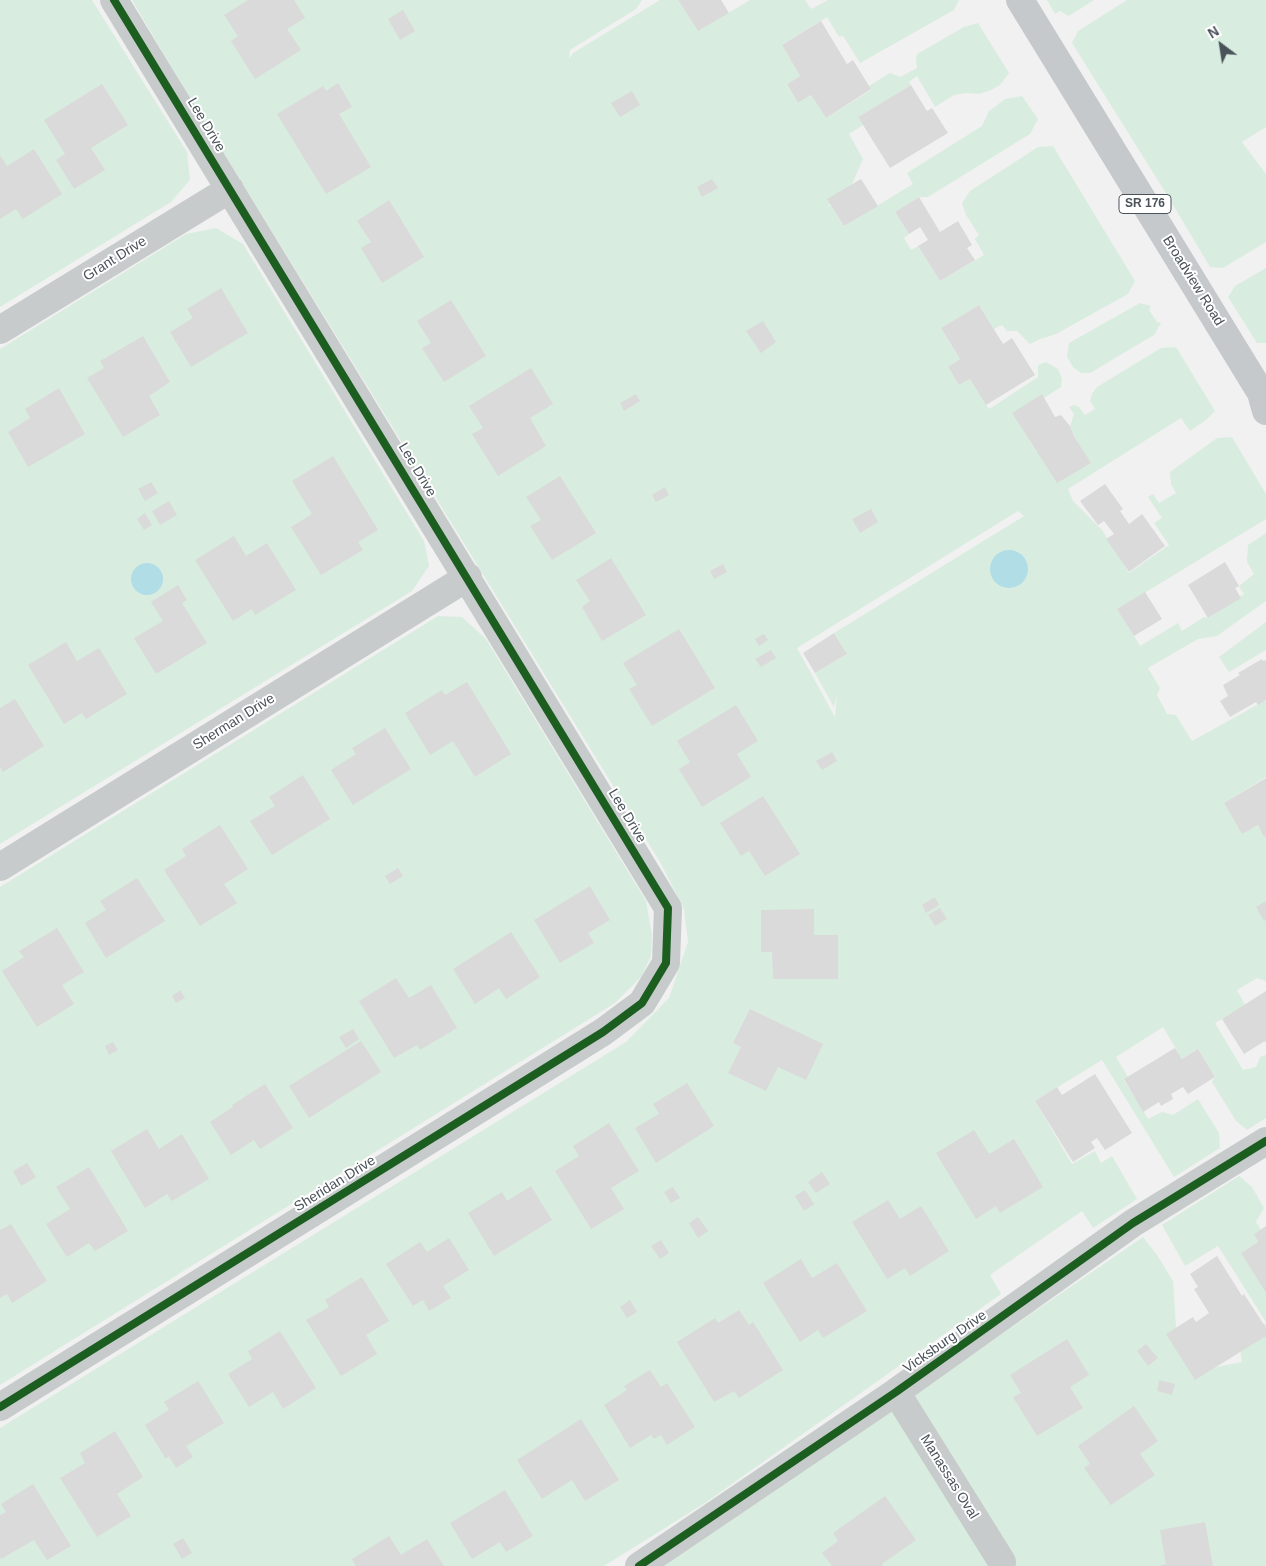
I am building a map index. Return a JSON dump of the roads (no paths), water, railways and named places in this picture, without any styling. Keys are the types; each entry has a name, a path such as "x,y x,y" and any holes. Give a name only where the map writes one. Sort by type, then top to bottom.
{"main road":[{"name":"Broadview Road","path":"1020,0 1261,393 1266,411"}],"street":[{"name":"Lee Drive","path":"114,0 468,577 668,908 666,963"},
{"name":"Grant Drive","path":"0,330 230,189"},
{"name":"Sherman Drive","path":"0,866 468,577"},
{"name":"Sheridan Drive","path":"0,1407 603,1032 642,1003 666,963"},
{"name":"Vicksburg Drive","path":"639,1566 896,1392 1133,1223 1266,1140"},
{"name":"Manassas Oval","path":"896,1392 1002,1562"}],"water":[{"path":"1009,550 1023,555 1028,569 1023,583 1009,588 995,583 990,569 995,555"},
{"path":"147,563 153,564 158,568 162,573 162,585 158,590 153,594 147,595 141,594 136,590 132,585 131,579 132,573 136,568 141,564"}]}
